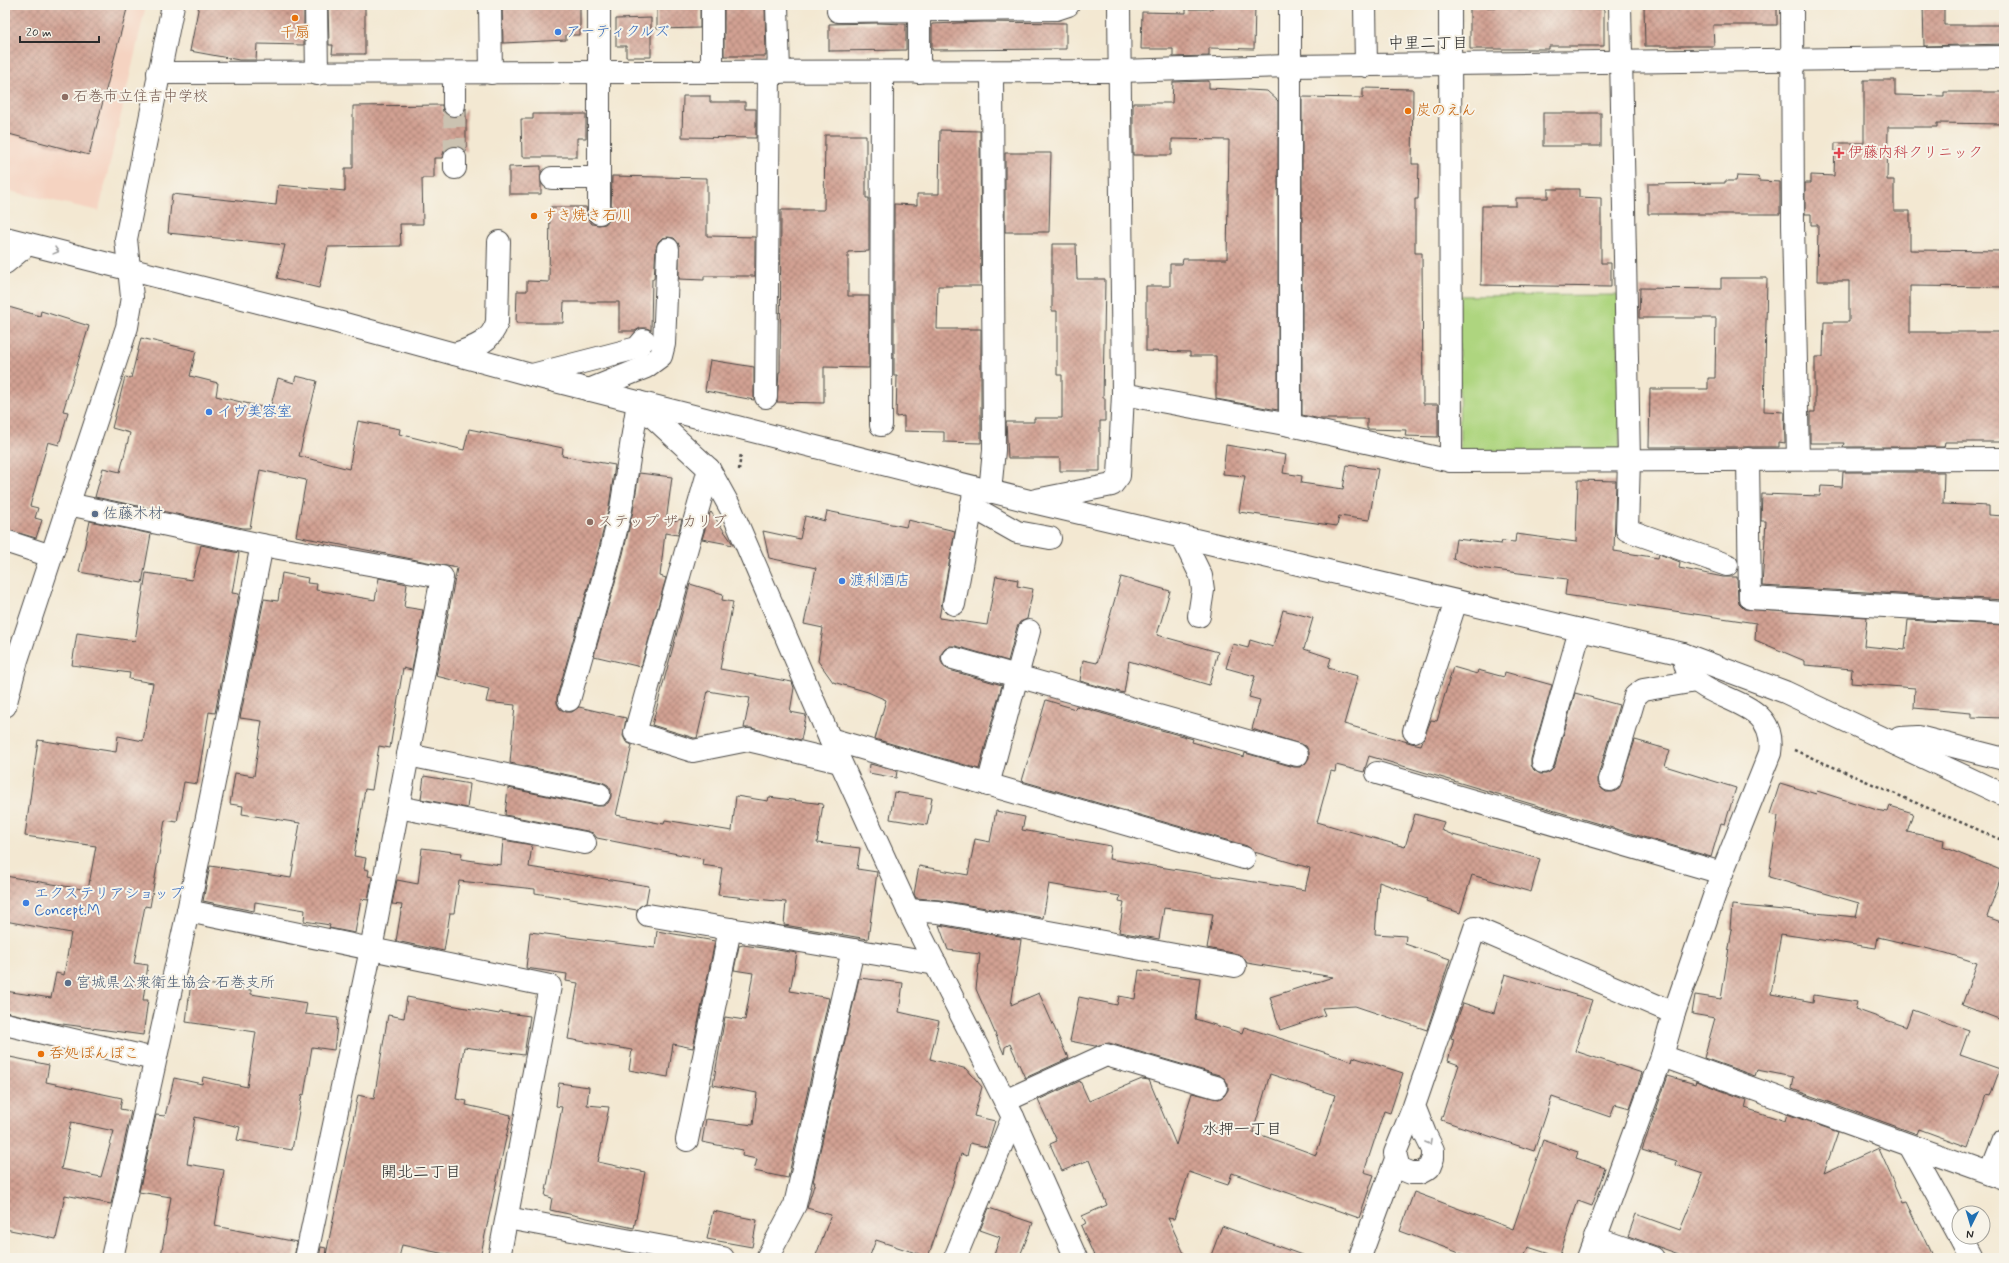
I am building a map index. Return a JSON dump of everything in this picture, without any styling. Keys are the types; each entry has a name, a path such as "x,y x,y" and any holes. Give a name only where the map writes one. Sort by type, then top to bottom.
{"street":[{"path":"5,706 17,660 127,327 132,297 126,239 173,5"},
{"path":"316,5 317,74"},
{"path":"490,5 491,73"},
{"path":"599,5 599,213"},
{"path":"712,5 712,72"},
{"path":"766,397 777,5"},
{"path":"838,10 919,8 1056,9 1068,5"},
{"path":"1028,501 1112,485 1119,476 1123,394 1118,5"},
{"path":"1290,5 1290,425"},
{"path":"1365,5 1366,66"},
{"path":"1450,5 1451,461"},
{"path":"1620,5 1629,460 1627,530 1727,565"},
{"path":"1792,5 1793,224 1798,459"},
{"path":"919,8 919,72"},
{"path":"158,74 1119,71 1290,66 1793,61 2004,57"},
{"path":"882,72 882,425"},
{"path":"954,604 979,495 994,450 992,72"},
{"path":"454,73 454,105"},
{"path":"552,178 599,178"},
{"path":"5,238 330,320 979,495 1028,501 1682,654 1785,692 2004,795"},
{"path":"455,354 479,346 495,331 498,322 499,242"},
{"path":"5,263 28,244"},
{"path":"589,390 646,367 661,356 664,344 668,249"},
{"path":"531,375 637,348 644,340"},
{"path":"1123,394 1290,425 1451,461 2004,459"},
{"path":"638,402 709,469 731,509 840,762 908,910 1009,1109 1076,1258"},
{"path":"569,700 621,509 638,402"},
{"path":"1748,459 1750,598 2004,613"},
{"path":"709,469 635,733 693,751 748,740 840,762"},
{"path":"979,495 1018,532 1050,538"},
{"path":"68,504 262,545 442,577 371,949 306,1258"},
{"path":"1182,537 1201,576 1203,590 1199,616"},
{"path":"5,542 51,556"},
{"path":"112,1258 154,1059 188,910 262,545"},
{"path":"1414,731 1456,601"},
{"path":"1543,762 1580,630"},
{"path":"988,785 1029,631"},
{"path":"1653,1258 1591,1248 1662,1056 1674,1013 1722,873 1770,753 1772,740 1766,724 1755,712 1696,681 1687,671 1682,654"},
{"path":"953,658 1297,755"},
{"path":"1610,780 1635,696 1642,690 1696,681"},
{"path":"1896,744 1900,738 1918,737 2004,759"},
{"path":"830,739 1244,858"},
{"path":"408,755 599,794"},
{"path":"1377,773 1722,873"},
{"path":"398,807 585,843"},
{"path":"188,910 550,986 508,1218 499,1258"},
{"path":"908,910 938,912 1235,966"},
{"path":"648,915 936,964"},
{"path":"1414,1106 1433,1150 1433,1158 1429,1168 1420,1173 1411,1173 1399,1168 1395,1153 1414,1106 1475,928 1674,1013"},
{"path":"687,1140 730,929"},
{"path":"767,1258 795,1205 853,950"},
{"path":"5,1024 154,1059"},
{"path":"955,1258 1009,1109 1106,1055 1216,1087"},
{"path":"1662,1056 1910,1146 1998,1176 2004,1141"},
{"path":"1910,1146 1951,1220"},
{"path":"1361,1254 1396,1159"},
{"path":"508,1218 723,1258"},
{"path":"1965,1245 1972,1258"}],"path":[{"path":"1772,740 2004,841"}],"shaded area":[{"name":"石巻市立住吉中学校","path":"5,5 146,5 99,211 5,190"}],"green space":[{"path":"1618,295 1620,452 1460,454 1458,296"}],"building":[{"name":"石巻市立住吉中学校","path":"5,5 128,5 89,155 5,133"},
{"path":"199,5 304,5 304,45 257,44 256,60 239,60 190,51"},
{"path":"328,5 365,5 365,54 332,54 333,45 329,45"},
{"path":"502,5 580,6 580,35 566,35 566,40 503,43"},
{"path":"657,5 700,5 700,28 657,29"},
{"path":"724,5 765,5 766,56 724,56"},
{"path":"1212,5 1255,5 1254,49 1209,48 1209,56 1173,57 1173,49 1141,49 1142,12 1186,13 1186,9 1212,9"},
{"path":"1777,5 1777,25 1713,25 1714,46 1645,46 1644,6"},
{"path":"1923,5 1944,5 1944,25 2004,25 2004,44 1924,46"},
{"path":"1470,7 1604,9 1604,46 1549,46 1549,49 1470,49"},
{"path":"651,18 651,57 626,57 626,46 616,46 616,19"},
{"path":"983,22 1066,23 1066,49 932,50 932,24"},
{"path":"829,24 906,24 906,50 829,51"},
{"path":"1864,80 1895,80 1895,95 1944,96 1944,92 2004,92 2004,124 1937,123 1937,127 1888,127 1887,180 1894,180 1894,211 1910,211 1910,250 2004,251 2004,287 1910,286 1910,332 2004,332 2004,442 1945,442 1944,447 1843,447 1844,443 1810,443 1810,412 1815,412 1815,357 1823,357 1824,322 1849,322 1849,281 1817,281 1818,225 1811,225 1811,214 1805,214 1805,183 1811,183 1811,175 1834,176 1835,143 1864,143"},
{"path":"1209,81 1209,88 1267,91 1278,101 1278,410 1216,399 1216,356 1190,356 1190,352 1146,351 1146,286 1170,286 1170,264 1182,264 1183,259 1227,259 1229,140 1172,139 1172,155 1133,155 1133,103 1172,103 1173,82"},
{"path":"1363,88 1413,89 1412,164 1419,164 1418,199 1415,199 1415,253 1422,253 1423,404 1438,404 1438,437 1405,436 1406,430 1367,429 1367,419 1320,419 1302,415 1302,97 1363,98"},
{"path":"683,96 710,96 710,102 745,102 745,109 756,109 756,138 682,137"},
{"path":"442,105 443,112 448,116 454,117 461,116 466,108 466,152 461,147 449,147 444,151 442,158 434,158 434,178 422,178 423,224 400,224 401,246 328,247 319,288 277,278 285,245 168,233 172,194 276,205 278,185 345,191 345,168 353,168 353,106"},
{"path":"1543,113 1601,113 1601,146 1543,146"},
{"path":"533,114 586,114 586,138 577,138 577,157 522,157 521,119 533,119"},
{"path":"940,130 980,131 981,286 938,286 937,329 981,329 981,443 944,442 944,432 904,431 904,416 896,417 897,376 894,376 894,204 917,205 917,194 939,194"},
{"path":"825,135 866,135 866,198 869,198 869,251 848,252 848,296 869,296 869,368 824,367 824,403 777,402 780,372 781,210 824,210"},
{"path":"1005,153 1051,153 1049,232 1005,232"},
{"path":"541,166 541,194 509,194 509,167"},
{"path":"612,176 707,178 707,236 755,237 755,276 704,276 704,280 679,279 679,244 674,238 662,238 658,242 656,248 654,279 652,279 651,330 640,328 635,331 619,331 619,302 564,302 563,323 516,323 517,291 527,291 527,281 549,282 550,207 586,207 588,219 592,224 605,224 610,220"},
{"path":"1737,176 1758,177 1759,181 1780,182 1780,214 1648,214 1648,184 1725,183 1725,181 1736,181"},
{"path":"1548,189 1579,189 1579,197 1601,198 1601,263 1611,263 1611,287 1481,285 1482,206 1516,206 1516,198 1548,198"},
{"path":"1052,244 1076,244 1077,279 1105,279 1103,398 1105,398 1105,421 1100,421 1100,471 1060,471 1060,458 1008,458 1006,422 1034,422 1034,418 1062,418 1062,375 1057,375 1057,311 1052,311"},
{"path":"1721,278 1767,278 1764,411 1784,412 1785,443 1779,442 1779,447 1649,447 1650,389 1708,389 1708,378 1715,378 1716,318 1639,318 1640,288 1721,289"},
{"path":"5,306 40,316 41,311 89,326 63,411 68,412 59,445 48,442 30,506 38,508 35,518 42,520 36,538 5,529"},
{"path":"141,338 196,351 190,376 218,383 216,396 270,409 278,378 294,383 296,376 317,381 299,456 349,469 358,421 400,429 399,434 464,450 469,429 563,448 562,456 615,465 609,507 557,697 557,703 560,709 566,712 572,712 579,707 626,718 623,736 626,742 632,745 616,815 664,824 665,820 732,831 736,796 768,801 769,797 823,804 817,843 860,848 857,869 877,872 868,939 784,925 786,902 718,895 722,868 702,865 703,859 597,838 593,833 587,831 505,815 508,788 597,806 603,806 608,803 611,797 611,790 608,785 602,782 510,763 515,705 486,702 489,689 436,676 457,568 296,536 306,480 260,470 250,528 243,528 95,497 103,468 120,472 130,433 112,428 125,377 131,378"},
{"path":"710,360 754,367 754,400 705,391"},
{"path":"1226,445 1286,455 1283,473 1302,476 1301,483 1343,489 1347,465 1378,469 1369,520 1339,516 1337,526 1239,512 1245,476 1223,474"},
{"path":"1843,472 1944,472 1943,504 1989,506 1989,515 2004,516 2004,600 1762,586 1766,521 1761,521 1762,494 1820,496 1821,486 1842,487"},
{"path":"639,473 672,477 666,522 682,519 678,535 665,533 660,576 666,578 641,667 594,656 623,554 633,511"},
{"path":"1578,480 1616,481 1614,551 1658,558 1659,554 1680,562 1679,568 1723,577 1737,577 1739,604 1744,609 1867,617 1864,646 1905,650 1908,620 2004,625 2004,718 1971,717 1971,713 1914,708 1915,688 1851,683 1852,669 1805,665 1805,661 1755,640 1756,623 1565,595 1567,579 1479,568 1453,559 1456,539 1501,544 1502,541 1515,542 1516,534 1576,542"},
{"path":"827,511 906,527 908,520 955,531 939,618 987,625 996,576 1018,580 1017,586 1033,589 1027,619 1020,622 1017,627 1008,661 956,646 950,646 941,654 941,661 944,667 949,670 1002,685 979,769 875,739 886,700 868,692 833,682 818,661 823,628 804,624 816,568 769,558 763,531 800,539 805,516 825,521"},
{"path":"711,512 731,541 733,545 702,539"},
{"path":"90,521 151,534 142,583 79,572"},
{"path":"201,545 239,553 232,593 239,594 215,713 209,712 197,784 184,782 177,822 165,820 150,907 145,906 134,963 148,965 143,1000 148,1000 143,1035 55,1023 5,1012 5,991 51,998 56,973 64,975 71,933 5,921 5,876 88,890 96,846 25,836 38,740 116,752 118,736 143,741 153,683 129,679 130,673 72,665 77,633 135,641 146,573 192,580"},
{"path":"282,573 308,578 307,583 317,584 316,590 375,600 379,578 407,584 404,607 423,610 412,670 403,668 390,748 379,746 372,790 365,789 354,856 366,858 364,869 369,870 368,876 372,877 368,900 361,899 355,933 329,928 330,925 304,921 305,910 255,902 254,911 203,901 210,866 291,878 300,823 242,814 243,806 230,804 235,773 254,776 262,721 240,718 264,599 278,601"},
{"path":"1121,577 1170,591 1157,635 1218,652 1209,685 1129,661 1124,693 1080,681 1083,660 1097,663"},
{"path":"690,584 723,594 722,600 733,602 720,669 792,682 794,688 790,712 806,715 801,740 751,728 744,728 750,698 708,691 697,738 652,725"},
{"path":"1283,610 1313,618 1304,649 1331,658 1328,668 1358,676 1344,724 1411,743 1421,745 1431,720 1437,721 1453,667 1477,674 1478,670 1504,677 1505,672 1552,685 1531,759 1531,765 1534,770 1540,774 1546,774 1551,771 1555,765 1575,693 1619,705 1598,776 1598,783 1601,788 1606,792 1613,792 1619,789 1635,740 1670,750 1665,766 1736,788 1725,824 1721,823 1711,857 1369,756 1364,772 1336,765 1335,772 1331,771 1317,822 1405,847 1415,814 1444,822 1441,830 1453,835 1540,859 1531,892 1472,875 1460,913 1426,901 1427,899 1379,882 1375,934 1406,936 1405,944 1450,959 1427,1030 1355,1006 1322,1008 1325,1015 1280,1030 1270,997 1333,977 1247,963 1243,957 1238,954 1207,948 1213,914 1164,908 1159,939 1119,932 1124,902 1119,901 1120,896 1049,884 1043,918 940,900 916,898 914,894 919,866 968,875 975,839 990,842 996,811 1025,817 1022,830 1111,846 1109,859 1305,890 1310,868 1254,852 1247,846 1022,781 1046,700 1075,709 1076,706 1193,739 1192,742 1244,757 1245,753 1294,767 1300,767 1305,764 1309,758 1309,752 1306,746 1252,729 1260,700 1249,697 1255,676 1226,668 1233,644 1248,648 1250,640 1273,647"},
{"path":"870,764 897,771 896,778 869,773"},
{"path":"424,776 470,784 467,808 421,799"},
{"path":"1780,783 1816,794 1817,791 1877,810 1888,812 1890,806 1913,813 1907,832 1944,840 1943,847 2003,871 1987,917 2004,923 2004,1021 1962,1005 1977,963 1946,953 1878,937 1876,948 1781,934 1771,994 1813,1002 1814,995 1857,1002 1855,1009 1906,1027 1912,1010 1969,1030 1960,1055 2000,1069 1990,1096 1987,1095 1968,1147 1919,1129 1917,1134 1792,1089 1794,1077 1757,1070 1755,1076 1704,1058 1715,1018 1692,1014 1695,995 1721,999 1732,929 1730,929 1732,905 1856,917 1859,903 1769,877 1778,816 1770,814"},
{"path":"894,792 932,798 927,825 890,819"},
{"path":"503,840 532,845 529,867 649,886 646,903 637,910 535,893 535,889 459,881 454,913 450,913 444,951 396,941 402,905 392,904 397,880 418,884 422,848 462,853 461,859 501,865"},
{"path":"939,925 1021,940 1011,1005 1039,993 1069,1058 1025,1078 1010,1044 1005,1047 1004,1054 976,989 980,954 948,950"},
{"path":"657,931 715,941 693,1048 673,1044 668,1077 629,1070 632,1050 568,1039 578,983 566,981 567,974 526,968 530,932 655,948"},
{"path":"743,945 797,953 790,991 829,998 788,1178 754,1171 757,1159 742,1156 743,1150 702,1142 706,1119 753,1125 757,1093 713,1085 725,1017 745,1020 753,973 734,970 739,946"},
{"path":"1139,970 1200,978 1195,1019 1242,1033 1244,1027 1352,1061 1353,1057 1403,1073 1390,1113 1384,1111 1364,1172 1374,1175 1359,1218 1232,1173 1228,1185 1189,1172 1174,1219 1168,1218 1186,1258 1095,1258 1081,1226 1086,1223 1082,1216 1107,1205 1089,1160 1062,1171 1050,1144 1057,1141 1038,1100 1080,1081 1089,1101 1142,1079 1149,1080 1176,1145 1192,1093 1219,1099 1224,1096 1228,1090 1228,1084 1225,1079 1219,1075 1109,1043 1095,1046 1070,1041 1079,997 1117,1005 1119,996 1135,999","holes":["1270,1074 1335,1095 1316,1155 1253,1132"]},
{"path":"1505,974 1592,1000 1575,1051 1642,1073 1630,1108 1615,1104 1610,1117 1552,1097 1534,1151 1441,1120 1459,1065 1448,1061 1454,1039 1451,1038 1463,1003 1494,1013"},
{"path":"859,978 903,983 899,1012 939,1021 930,1059 967,1069 982,1087 974,1116 995,1121 987,1147 970,1143 967,1156 961,1154 951,1190 928,1257 876,1240 869,1258 815,1258 831,1215 807,1208 815,1182 813,1182"},
{"path":"191,982 251,990 251,994 307,1003 305,1014 338,1018 334,1050 312,1047 304,1095 302,1094 292,1150 237,1140 240,1127 195,1117 187,1164 224,1170 215,1226 297,1242 294,1258 174,1258 161,1256 171,1197 139,1192 156,1115 165,1116 174,1078 202,1084 203,1077 247,1087 256,1032 186,1022"},
{"path":"407,997 499,1014 500,1012 530,1016 524,1055 464,1047 456,1099 467,1101 466,1105 511,1115 480,1258 464,1258 402,1245 399,1258 329,1258 330,1256 326,1255 358,1095 374,1099 388,1015 404,1018"},
{"path":"5,1056 49,1065 46,1082 122,1098 120,1109 131,1111 111,1204 65,1195 56,1239 5,1229","holes":["71,1122 114,1131 101,1177 61,1169"]},
{"path":"1668,1076 1695,1084 1696,1081 1747,1100 1745,1108 1785,1121 1787,1114 1838,1132 1824,1173 1879,1148 1903,1202 1907,1201 1933,1258 1690,1258 1628,1236 1636,1214 1680,1230 1703,1174 1676,1165 1677,1161 1642,1150"},
{"path":"559,1083 589,1087 587,1105 609,1107 598,1162 645,1172 634,1228 550,1210 552,1198 545,1196 562,1107 556,1106"},
{"path":"1543,1140 1578,1152 1576,1158 1605,1168 1592,1206 1578,1201 1559,1257 1528,1247 1524,1258 1473,1258 1400,1231 1414,1192 1513,1229"},
{"path":"989,1208 1033,1223 1019,1258 993,1258 1000,1237 980,1230"},
{"path":"713,1211 757,1220 752,1247 707,1239"},
{"path":"1222,1226 1302,1255 1302,1258 1210,1258"},
{"path":"321,1247 326,1248 325,1258 319,1258"}],"tunnel":[{"path":"454,105 455,158"}],"place":[{"name":"千扇","path":"295,18"},
{"name":"アーティクルズ","path":"558,32"},
{"name":"石巻市立住吉中学校","path":"65,97"},
{"name":"炭のえん","path":"1408,111"},
{"name":"伊藤内科クリニック","path":"1839,153"},
{"name":"すき焼き石川","path":"534,216"},
{"name":"イヴ美容室","path":"209,412"},
{"name":"佐藤木材","path":"95,514"},
{"name":"ステップ ザ カリブ","path":"590,522"},
{"name":"渡利酒店","path":"842,581"},
{"name":"エクステリアショップ Concept.M","path":"26,903"},
{"name":"宮城県公衆衛生協会 石巻支所","path":"68,983"},
{"name":"呑処ぽんぽこ","path":"41,1054"}],"district":[{"name":"中里二丁目","path":"1428,43"},
{"name":"水押一丁目","path":"1242,1129"},
{"name":"開北二丁目","path":"421,1172"}]}
